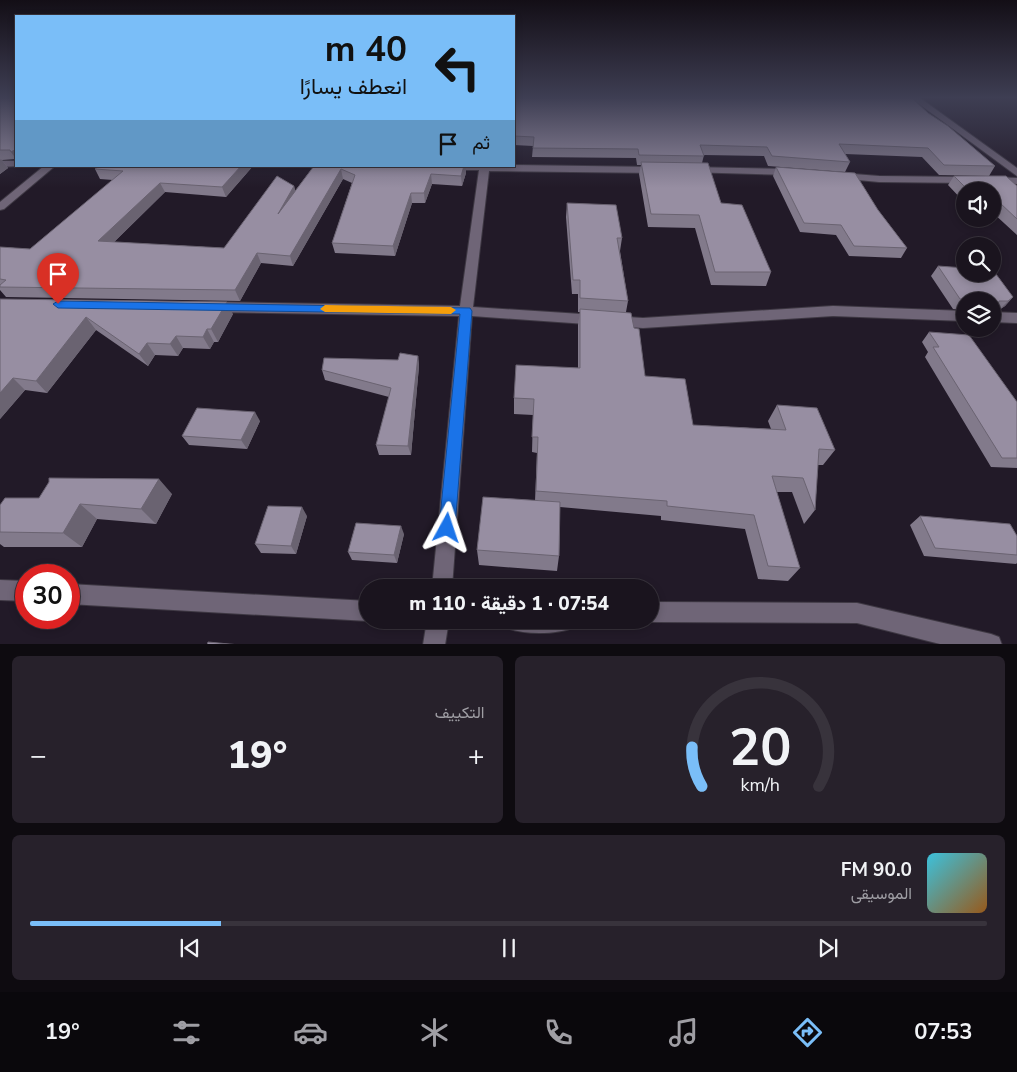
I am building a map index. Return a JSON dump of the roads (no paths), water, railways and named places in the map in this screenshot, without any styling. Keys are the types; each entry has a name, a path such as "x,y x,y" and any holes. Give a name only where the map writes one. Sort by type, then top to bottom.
{"street":[{"path":"955,128 1017,173"},
{"path":"0,164 15,164"},
{"path":"0,207 49,167"},
{"path":"437,167 665,170"},
{"path":"443,579 466,311 485,167"},
{"path":"685,170 803,173"},
{"path":"832,175 879,179 1017,180"},
{"path":"198,307 466,311 643,323 833,311 956,316"},
{"path":"1001,317 1017,318"},
{"path":"0,590 15,591"},
{"path":"80,595 359,610"},
{"path":"659,612 857,613 991,644"},
{"path":"434,644 436,629"}]}
